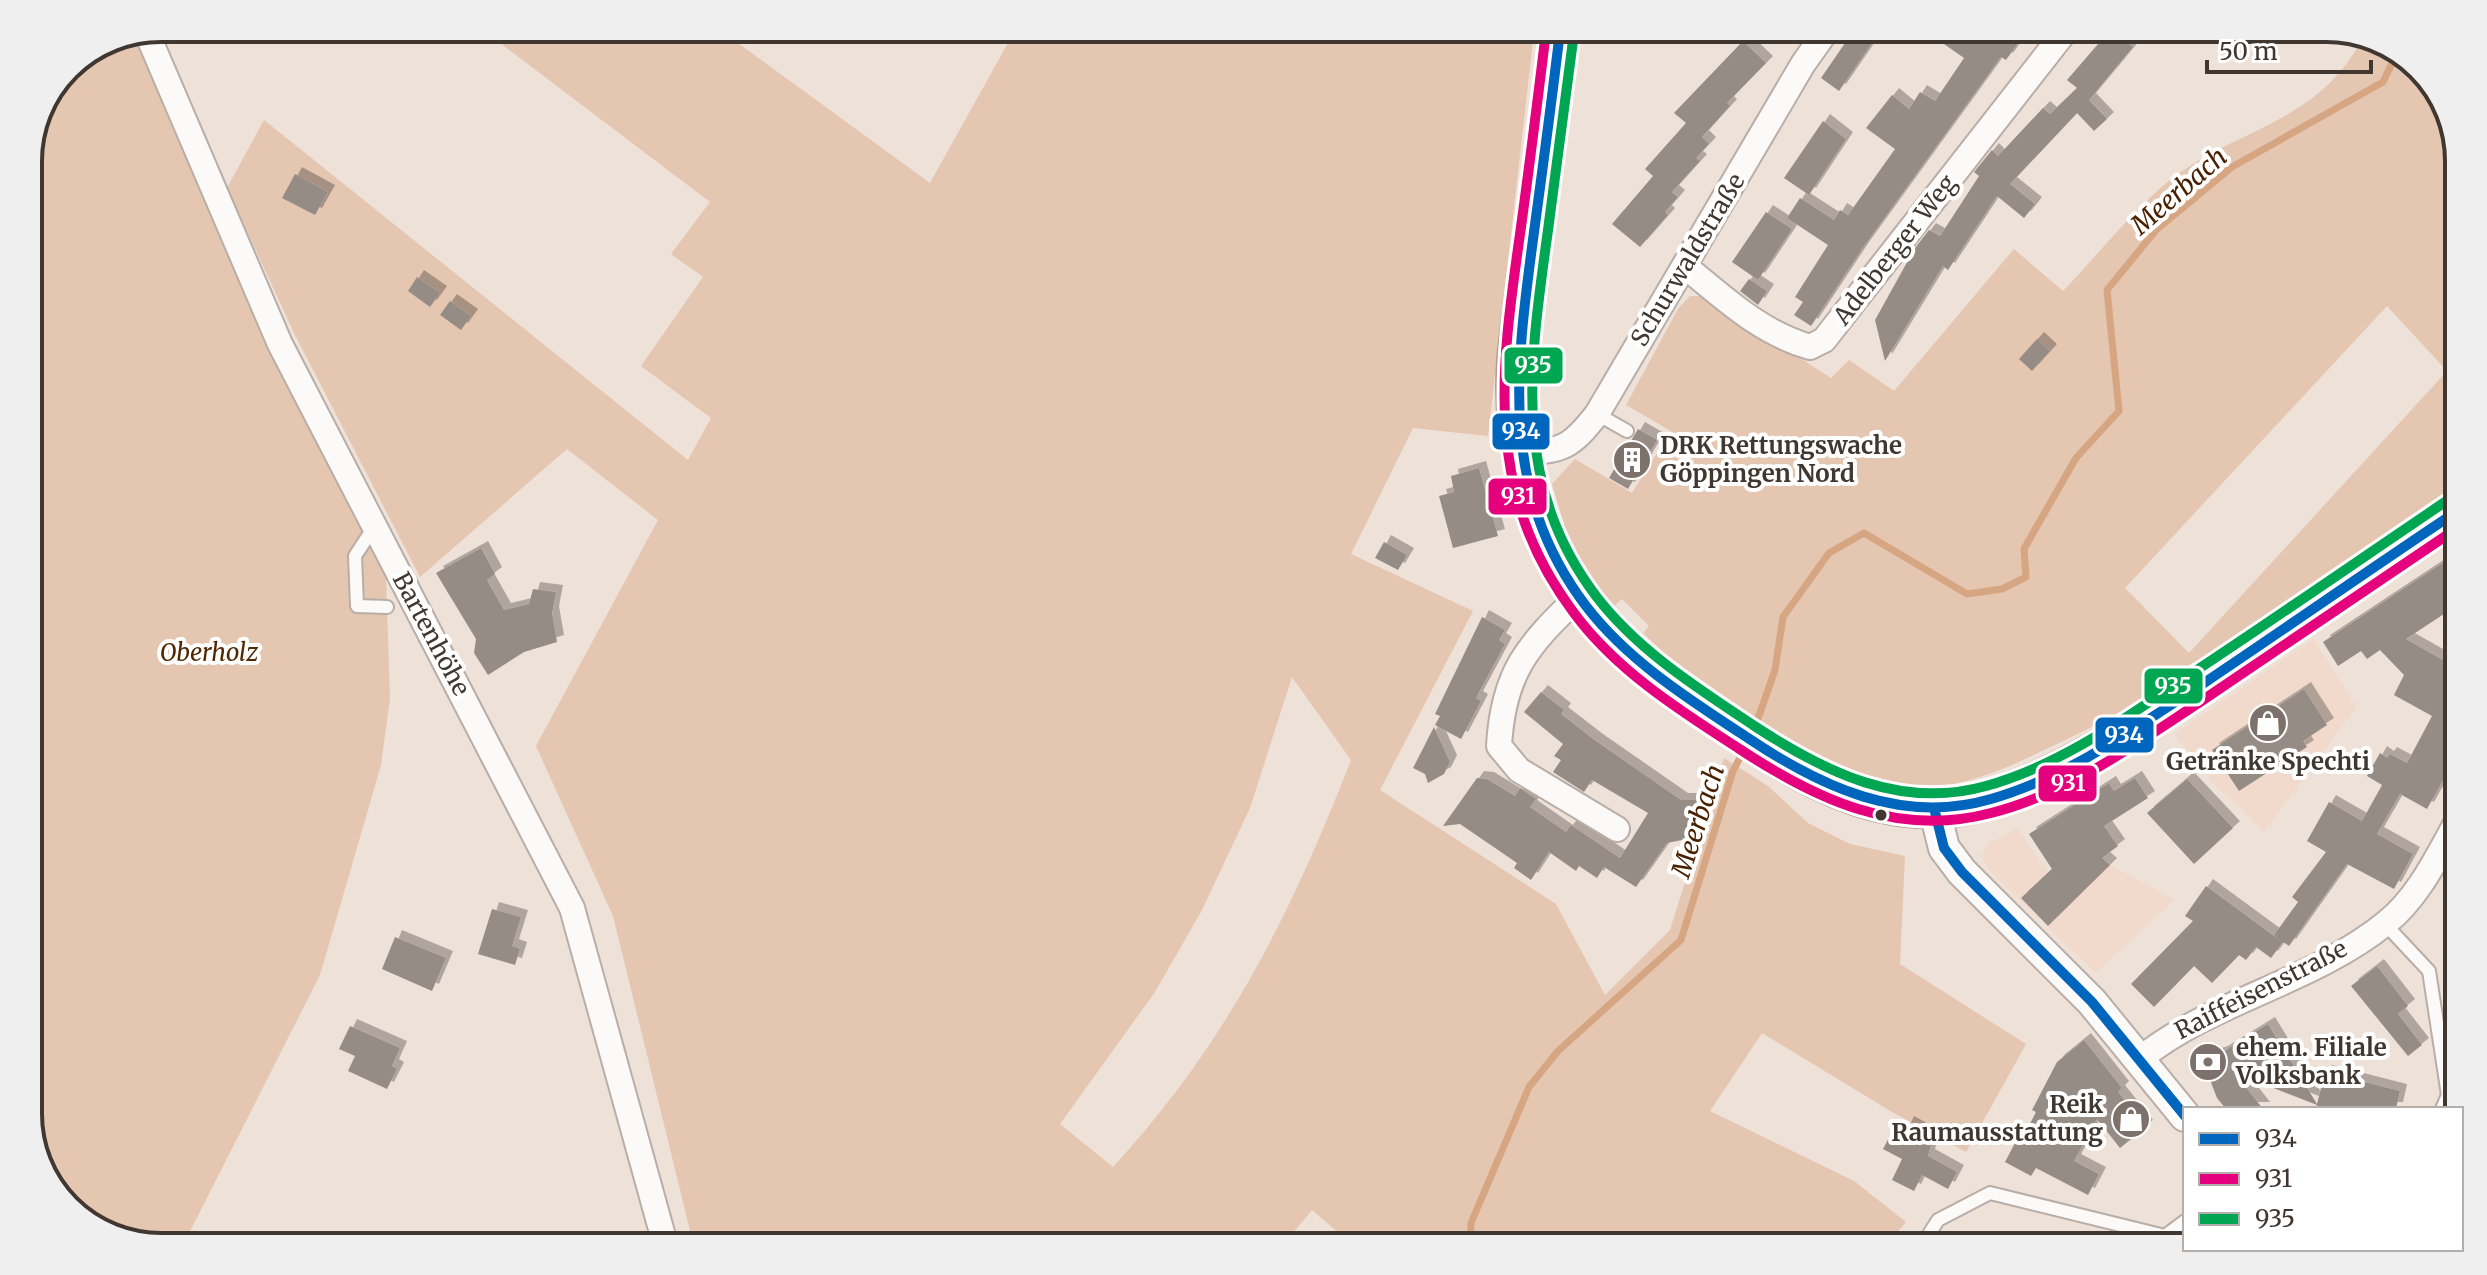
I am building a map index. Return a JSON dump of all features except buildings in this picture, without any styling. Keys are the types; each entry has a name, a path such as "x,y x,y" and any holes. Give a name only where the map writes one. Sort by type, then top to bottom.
{"main road":[{"path":"1559,42 1517,364 1522,452 1544,533 1579,596 1618,642 1719,720 1822,784 1890,806 1934,808 1993,799 2078,762 2222,670 2445,519"}],"street":[{"name":"Schurwaldstraße","path":"1522,452 1548,453 1567,445 1581,435 1597,414 1819,42"},
{"name":"Adelberger Weg","path":"1686,267 1742,313 1781,338 1810,347 1824,340 2057,42"},
{"name":"Bartenhöhe","path":"151,43 280,344 512,785 572,908 662,1233"},
{"path":"1579,596 1529,646 1510,678 1502,706 1499,746 1519,770 1617,829"},
{"path":"1934,808 1940,838 1957,866 2092,1002 2183,1113"},
{"name":"Raiffeisenstraße","path":"2140,1059 2181,1030 2319,963 2385,924 2411,898 2445,841"}],"lane":[{"path":"1597,414 1627,431"},
{"path":"374,527 355,556 357,606 387,607"},
{"path":"2385,924 2429,971 2445,1075"},
{"path":"1930,1233 1938,1220 1990,1193 2153,1233"}],"shaded area":[{"path":"2314,639 2356,707 2264,832 2213,783 2174,734"},
{"path":"2017,828 2048,872 2089,844 2110,865 2175,900 2095,973 1988,869 1982,856 1988,844"}],"green space":[{"path":"499,42 737,42 930,183 1009,42 1533,42 1488,436 1413,428 1351,554 1473,611 1380,790 1556,904 1605,995 1670,930 1724,758 1768,786 1808,823 1850,844 1905,856 1900,964 2026,1044 1966,1152 1892,1112 1762,1033 1710,1111 1854,1181 1906,1222 1897,1233 1339,1233 1312,1210 1293,1233 691,1233 613,916 536,746 658,520 567,449 420,577 294,333 227,188 264,120 688,460 711,418 641,366 703,277 671,254 710,202","holes":["1292,677 1351,760 1279,924 1223,1024 1190,1073 1113,1167 1060,1124 1155,992 1202,910 1250,808"]},
{"name":"Oberholz","path":"145,43 385,548 390,698 381,765 320,975 189,1233 138,1231 123,1227 95,1213 72,1192 54,1167 42,1122 42,153 51,116 62,95 77,77 95,62 138,44"},
{"path":"2357,46 2392,62 2415,83 2433,108 2445,153 2445,369 2387,306 2125,588 2189,653 2445,373 2445,504 2314,593 2166,686 2047,749 1997,771 1962,782 1907,787 1855,775 1790,742 1785,747 1773,732 1754,718 1748,725 1691,679 1643,633 1649,626 1622,599 1614,606 1581,574 1558,526 1564,524 1552,484 1575,459 1632,493 1671,431 1626,405 1678,309 1690,296 1703,296 1831,378 1849,360 1894,391 2014,249 2063,291 2130,218 2170,180 2196,162 2276,121 2324,88 2345,66"}],"waterway":[{"name":"Meerbach","path":"1754,730 1775,670 1783,617 1829,553 1864,533 1967,594 2002,589 2026,577 2024,549 2076,458 2119,411 2107,290 2156,230 2232,167 2383,82 2392,62"},
{"name":"Meerbach","path":"1471,1233 1471,1223 1529,1087 1558,1051 1681,940 1733,771 1745,748"}],"transit line":[{"name":"931","path":"1545,42 1514,279 1505,379 1506,427 1512,474 1524,521 1544,567 1574,613 1609,653 1671,704 1797,783 1858,809 1923,821 1991,813 2047,794 2126,751 2445,536"},
{"name":"934","path":"1559,42 1527,282 1519,379 1520,426 1526,472 1538,517 1558,562 1586,606 1621,644 1682,694 1804,772 1864,797 1926,807 1958,806 2020,790 2075,764 2127,733 2445,519"},
{"name":"935","path":"1573,42 1541,279 1533,373 1533,419 1538,465 1550,509 1569,553 1596,596 1631,634 1691,683 1809,759 1865,782 1894,790 1924,793 1955,792 2014,777 2068,752 2120,721 2445,502"},
{"name":"934","path":"1934,808 1944,848 1962,872 2092,1002 2183,1114"}],"place":[{"name":"DRK Rettungswache Göppingen Nord","path":"1632,460"},
{"name":"Getränke Spechti","path":"2268,723"},
{"name":"ehem. Filiale Volksbank","path":"2208,1062"},
{"name":"Reik Raumausstattung","path":"2131,1119"}]}
